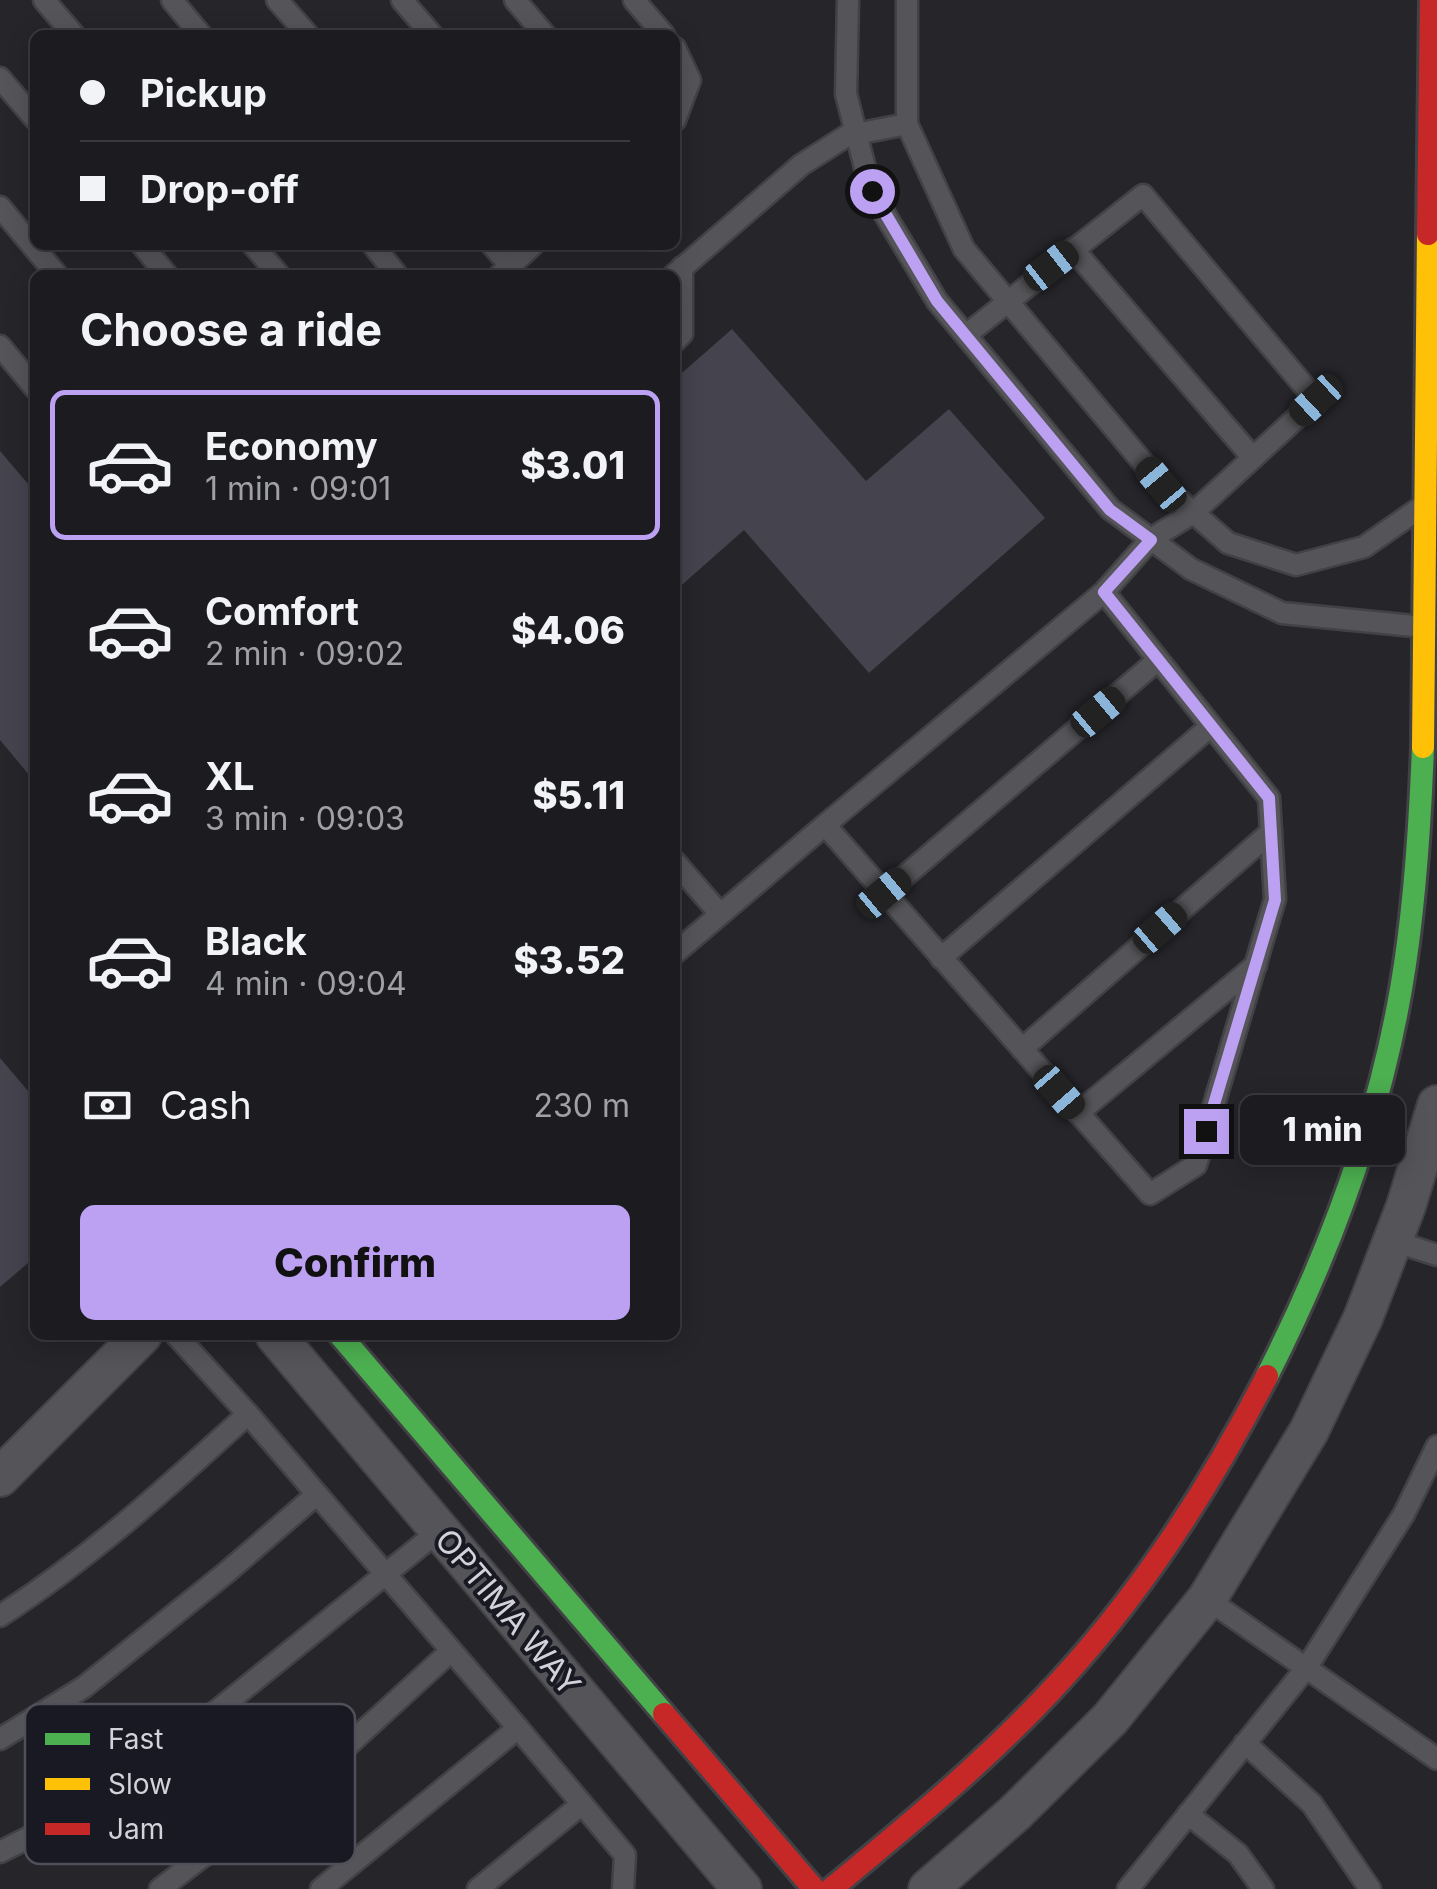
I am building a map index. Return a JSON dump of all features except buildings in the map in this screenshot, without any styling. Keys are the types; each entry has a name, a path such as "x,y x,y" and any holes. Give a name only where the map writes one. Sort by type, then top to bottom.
{"street":[{"path":"831,1889 973,1768 1064,1678 1157,1563 1254,1402 1307,1293 1380,1082 1404,975 1415,873 1424,627 1431,0"},
{"path":"928,1889 1015,1812 1110,1719 1207,1598 1309,1431 1363,1318 1393,1241 1437,1104"},
{"path":"1335,1220 1393,1241"},
{"path":"0,1477 137,1340"},
{"name":"OPTIMA WAY","path":"279,1340 742,1889"},
{"path":"344,1340 814,1889"}],"lane":[{"path":"44,0 70,30"},
{"path":"172,0 197,30"},
{"path":"278,0 304,30"},
{"path":"402,0 428,30"},
{"path":"515,0 540,30"},
{"path":"634,0 660,30"},
{"path":"848,0 846,94 872,191 937,301 1110,510 1191,569 1282,613 1424,627"},
{"path":"907,0 907,124 964,249 1161,484 1228,544 1296,565 1364,547 1426,504"},
{"path":"680,59 690,80 680,107"},
{"path":"0,78 30,113"},
{"path":"679,270 801,165 856,132 907,124"},
{"path":"680,948 1104,592 1151,540 1193,512 1316,400 1143,195 966,335"},
{"path":"0,206 30,242"},
{"path":"1074,249 1253,458"},
{"path":"36,250 53,270"},
{"path":"146,250 164,270"},
{"path":"257,250 275,270"},
{"path":"376,250 393,270"},
{"path":"505,270 527,250"},
{"path":"680,302 680,336"},
{"path":"0,346 30,382"},
{"path":"825,824 1150,1194 1196,1164 1275,900 1269,798 1104,592"},
{"path":"884,893 1158,660"},
{"path":"941,958 1211,726"},
{"path":"1022,1049 1271,832"},
{"path":"680,868 720,914"},
{"path":"1078,1113 1256,965"},
{"path":"1393,1241 1437,1256"},
{"path":"181,1340 625,1856 622,1889"},
{"path":"0,1616 40,1591 152,1502 248,1414"},
{"path":"1128,1889 1306,1667 1404,1514 1437,1446"},
{"path":"57,1704 84,1687 228,1572 316,1495"},
{"path":"226,1704 440,1530"},
{"path":"1207,1598 1437,1760"},
{"path":"355,1739 451,1651"},
{"path":"0,1739 25,1724"},
{"path":"355,1861 518,1728"},
{"path":"1245,1743 1312,1804 1370,1889"},
{"path":"478,1889 582,1804"},
{"path":"1188,1814 1238,1854 1263,1889"},
{"path":"0,1852 25,1839"},
{"path":"160,1889 193,1864"},
{"path":"321,1889 352,1864"}],"traffic: fast":[{"path":"1267,1376 1330,1236 1379,1089 1410,929 1423,747"},
{"path":"344,1340 664,1714"}],"traffic: slow":[{"path":"1423,747 1428,234"}],"traffic: jam":[{"path":"1428,234 1431,0"},
{"path":"831,1889 979,1762 1092,1644 1175,1534 1267,1376"},
{"path":"664,1714 814,1889"}],"route":[{"path":"872,191 937,301 1110,510 1151,540 1104,592 1269,798 1275,900 1206,1131"}]}
